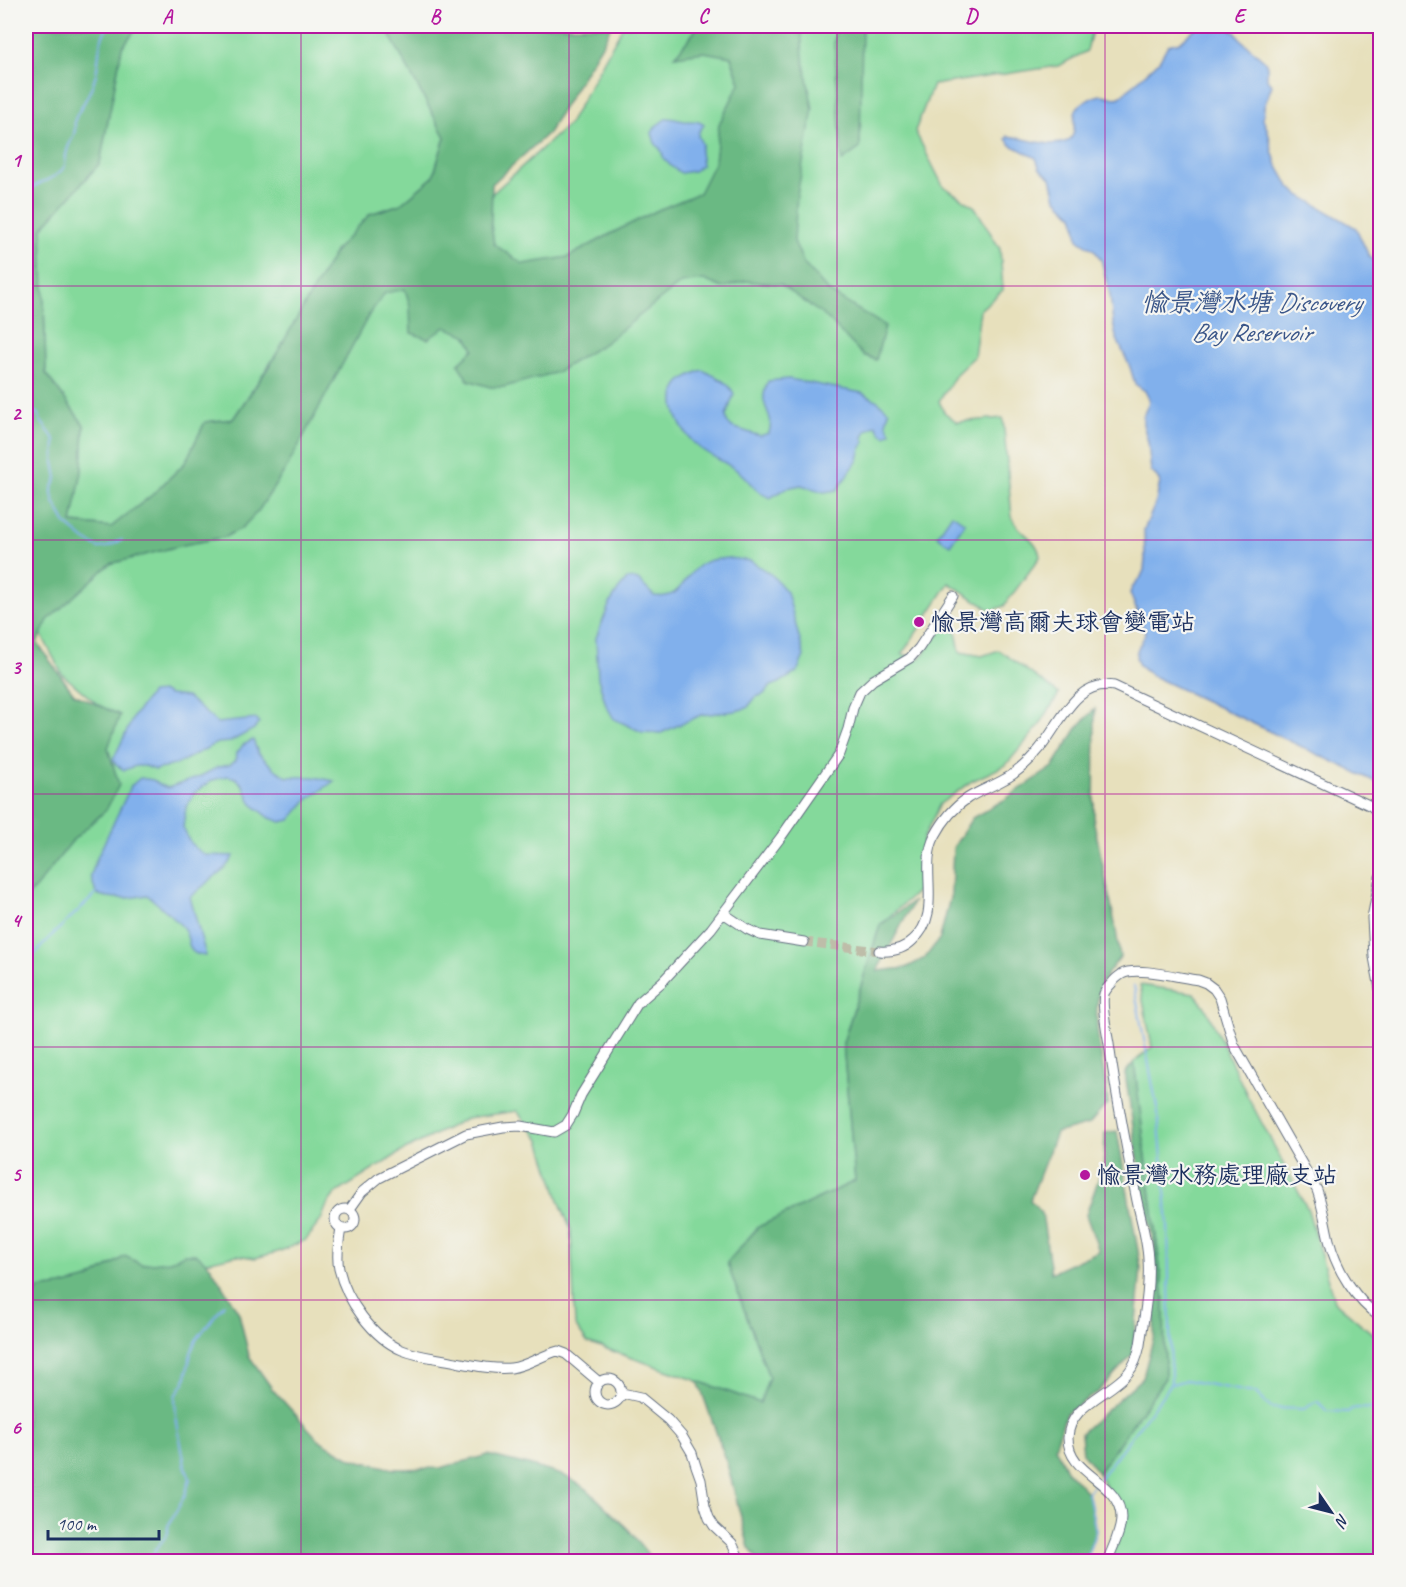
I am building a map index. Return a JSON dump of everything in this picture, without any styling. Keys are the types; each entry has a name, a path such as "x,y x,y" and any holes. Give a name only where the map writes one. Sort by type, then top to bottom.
{"street":[{"path":"350,1209 362,1192 379,1178 466,1134 520,1126 554,1132 566,1125 599,1064 638,1003 711,929 781,837 839,754 860,692 873,680 910,658 954,596"},
{"path":"879,951 893,950 907,945 924,927 928,912 931,849 933,839 942,824 968,798 1006,779 1039,751 1074,701 1082,692 1093,687 1104,684 1114,686 1371,806 1380,814"},
{"path":"1380,877 1372,918 1374,957 1380,989"},
{"path":"723,913 760,935 804,942"},
{"path":"1107,1562 1119,1529 1121,1514 1115,1498 1078,1465 1068,1440 1071,1425 1080,1411 1126,1376 1134,1364 1139,1348 1148,1291 1148,1257 1113,1071 1104,1008 1104,994 1111,983 1123,973 1148,972 1198,980 1214,989 1224,1008 1234,1045 1317,1190 1329,1240 1339,1267 1363,1302 1380,1317"},
{"path":"341,1228 348,1229 354,1225 356,1218 350,1209 344,1208 338,1211 335,1220 341,1228 339,1269 349,1295 361,1316 381,1336 400,1349 420,1356 473,1365 511,1368 558,1352 566,1354 599,1382"},
{"path":"612,1379 619,1384 622,1393 619,1400 609,1406 601,1404 595,1397 595,1389 599,1382 612,1379"},
{"path":"622,1393 640,1397 668,1420 682,1436 692,1454 701,1480 709,1518 732,1543 741,1562"}],"green space":[{"path":"26,26 138,26 122,47 100,163 42,228 46,374 84,425 82,470 72,523 111,527 152,495 185,463 205,422 233,419 270,365 336,250 370,214 401,204 433,177 445,137 385,26 611,26 548,133 492,184 491,224 494,244 523,264 568,257 656,211 699,193 715,161 719,124 740,83 731,57 704,52 675,56 697,26 801,26 803,57 813,109 797,195 794,241 804,264 829,292 885,326 876,360 863,355 827,318 780,284 745,281 722,288 704,280 681,283 605,343 557,372 504,387 490,387 468,380 458,364 474,349 466,335 445,327 428,339 411,333 410,306 405,289 385,293 370,313 287,467 259,510 242,528 225,537 183,545 110,564 48,620 37,643 74,694 120,715 108,748 119,785 106,810 73,840 26,898"},
{"path":"138,26 385,26 445,137 433,177 401,204 370,214 233,419 205,422 185,463 152,495 111,527 72,523 82,470 84,425 46,374 42,228 100,163 122,47"},
{"path":"623,26 1093,26 1087,51 1058,66 933,85 915,131 943,186 975,207 1000,249 1003,290 980,310 974,357 957,373 939,401 944,412 957,422 1003,418 1012,518 1036,545 1040,557 1004,606 992,611 949,583 902,654 919,659 953,616 960,652 982,656 999,650 1059,694 1039,726 1006,765 972,781 940,804 923,839 919,890 880,925 843,1043 855,1181 758,1227 727,1263 769,1377 760,1403 587,1342 575,1325 571,1230 540,1140 517,1111 467,1118 401,1152 335,1194 327,1205 321,1220 306,1240 278,1252 255,1258 237,1255 39,1300 26,1324 26,879 103,709 62,674 35,622 358,304 461,222 569,124"},
{"path":"836,26 862,26 860,148 842,161 834,41"},
{"path":"1095,709 1094,823 1120,957 1103,980 1097,1002 1097,1031 1108,1103 1089,1124 1056,1133 1030,1200 1042,1213 1051,1273 1099,1251 1086,1215 1104,1163 1105,1133 1117,1131 1141,1268 1133,1354 1098,1392 1066,1413 1055,1447 1066,1470 1088,1493 1096,1531 1085,1561 759,1561 749,1548 726,1460 698,1381 760,1403 769,1377 727,1263 758,1227 855,1181 843,1043 880,925 914,901 877,971 906,968 925,958 940,938 951,894 953,848 972,818 1004,800 1053,767 1077,728"},
{"path":"1140,985 1194,993 1205,1007 1248,1097 1308,1210 1334,1301 1374,1335 1380,1336 1380,1561 1237,1562 1194,1557 1191,1561 1110,1561 1125,1520 1098,1473 1165,1378 1164,1299 1134,1062 1152,1047"},
{"path":"1134,1062 1164,1300 1165,1378 1098,1473 1083,1454 1081,1433 1143,1377 1154,1336 1156,1279 1154,1244 1143,1193 1125,1073"},
{"path":"184,1254 197,1254 211,1267 239,1313 249,1356 273,1390 319,1440 352,1459 394,1469 440,1468 488,1455 565,1476 587,1489 629,1530 653,1561 26,1561 26,1314 38,1289 89,1279 125,1256 141,1264 170,1261"}],"water":[{"name":"愉景灣水塘 Discovery Bay Reservoir","path":"1198,26 1225,26 1236,33 1265,61 1267,79 1272,85 1264,107 1263,119 1276,163 1289,186 1296,193 1356,228 1369,256 1380,266 1380,784 1153,676 1138,664 1137,651 1145,632 1130,593 1144,570 1144,530 1156,502 1160,482 1151,471 1148,442 1143,424 1143,416 1149,399 1145,391 1135,384 1116,337 1110,295 1101,259 1094,250 1078,239 1073,215 1056,198 1051,178 1040,169 1036,158 1011,145 1006,139 1008,136 1052,144 1065,142 1073,135 1075,114 1080,105 1100,95 1120,97 1159,61 1168,45 1180,42"},
{"path":"667,118 696,121 704,125 698,136 702,144 700,152 702,165 693,171 681,173 672,167 664,159 655,143 652,133 656,126"},
{"path":"702,370 725,382 734,394 726,416 727,422 732,427 760,436 769,433 770,419 764,397 768,381 789,379 862,393 876,400 889,411 886,423 891,432 886,436 876,425 866,431 863,437 865,442 861,447 858,460 837,490 824,492 801,485 787,488 770,498 758,491 738,471 695,444 680,424 675,408 675,392 683,380"},
{"path":"952,514 965,523 950,545 937,536"},
{"path":"729,558 751,561 773,576 787,592 804,656 797,672 771,686 764,694 756,697 747,708 701,715 661,733 642,732 614,719 606,705 598,678 596,638 610,603 618,590 627,579 638,580 654,596 671,595 703,563"},
{"path":"163,692 187,697 217,723 257,719 259,723 254,729 230,742 217,743 177,764 155,770 145,766 136,766 124,770 113,760 134,716 151,693"},
{"path":"253,740 258,753 287,777 313,777 334,781 307,800 290,820 281,822 270,818 252,804 243,785 236,778 227,776 213,780 194,793 186,808 183,827 189,840 205,855 234,856 225,868 190,897 206,956 199,955 191,950 181,925 147,895 121,898 96,894 91,876 96,860 131,786 140,778 153,780 168,788 199,777 218,767 230,765 243,745"}],"waterway":[{"path":"26,221 30,214 28,196 31,189 52,178 65,165 66,155 75,132 75,119 93,83 102,37 109,26"},
{"path":"26,401 27,408 38,414 55,440 54,462 57,478 52,494 66,524 99,548 122,540"},
{"path":"26,964 49,938 96,894"},
{"path":"1099,1479 1171,1384 1168,1225 1158,1113 1134,986"},
{"path":"151,1562 152,1555 168,1533 168,1526 185,1495 190,1479 176,1417 175,1396 185,1381 196,1340 224,1304"},
{"path":"1172,1384 1186,1380 1255,1392 1271,1408 1304,1409 1317,1401 1327,1411 1348,1412 1356,1408 1380,1409"},
{"path":"1085,1562 1096,1531 1088,1493 1095,1483"}],"tunnel":[{"path":"804,942 879,951"}],"place":[{"name":"愉景灣高爾夫球會變電站","path":"919,622"},
{"name":"愉景灣水務處理廠支站","path":"1085,1175"}]}
